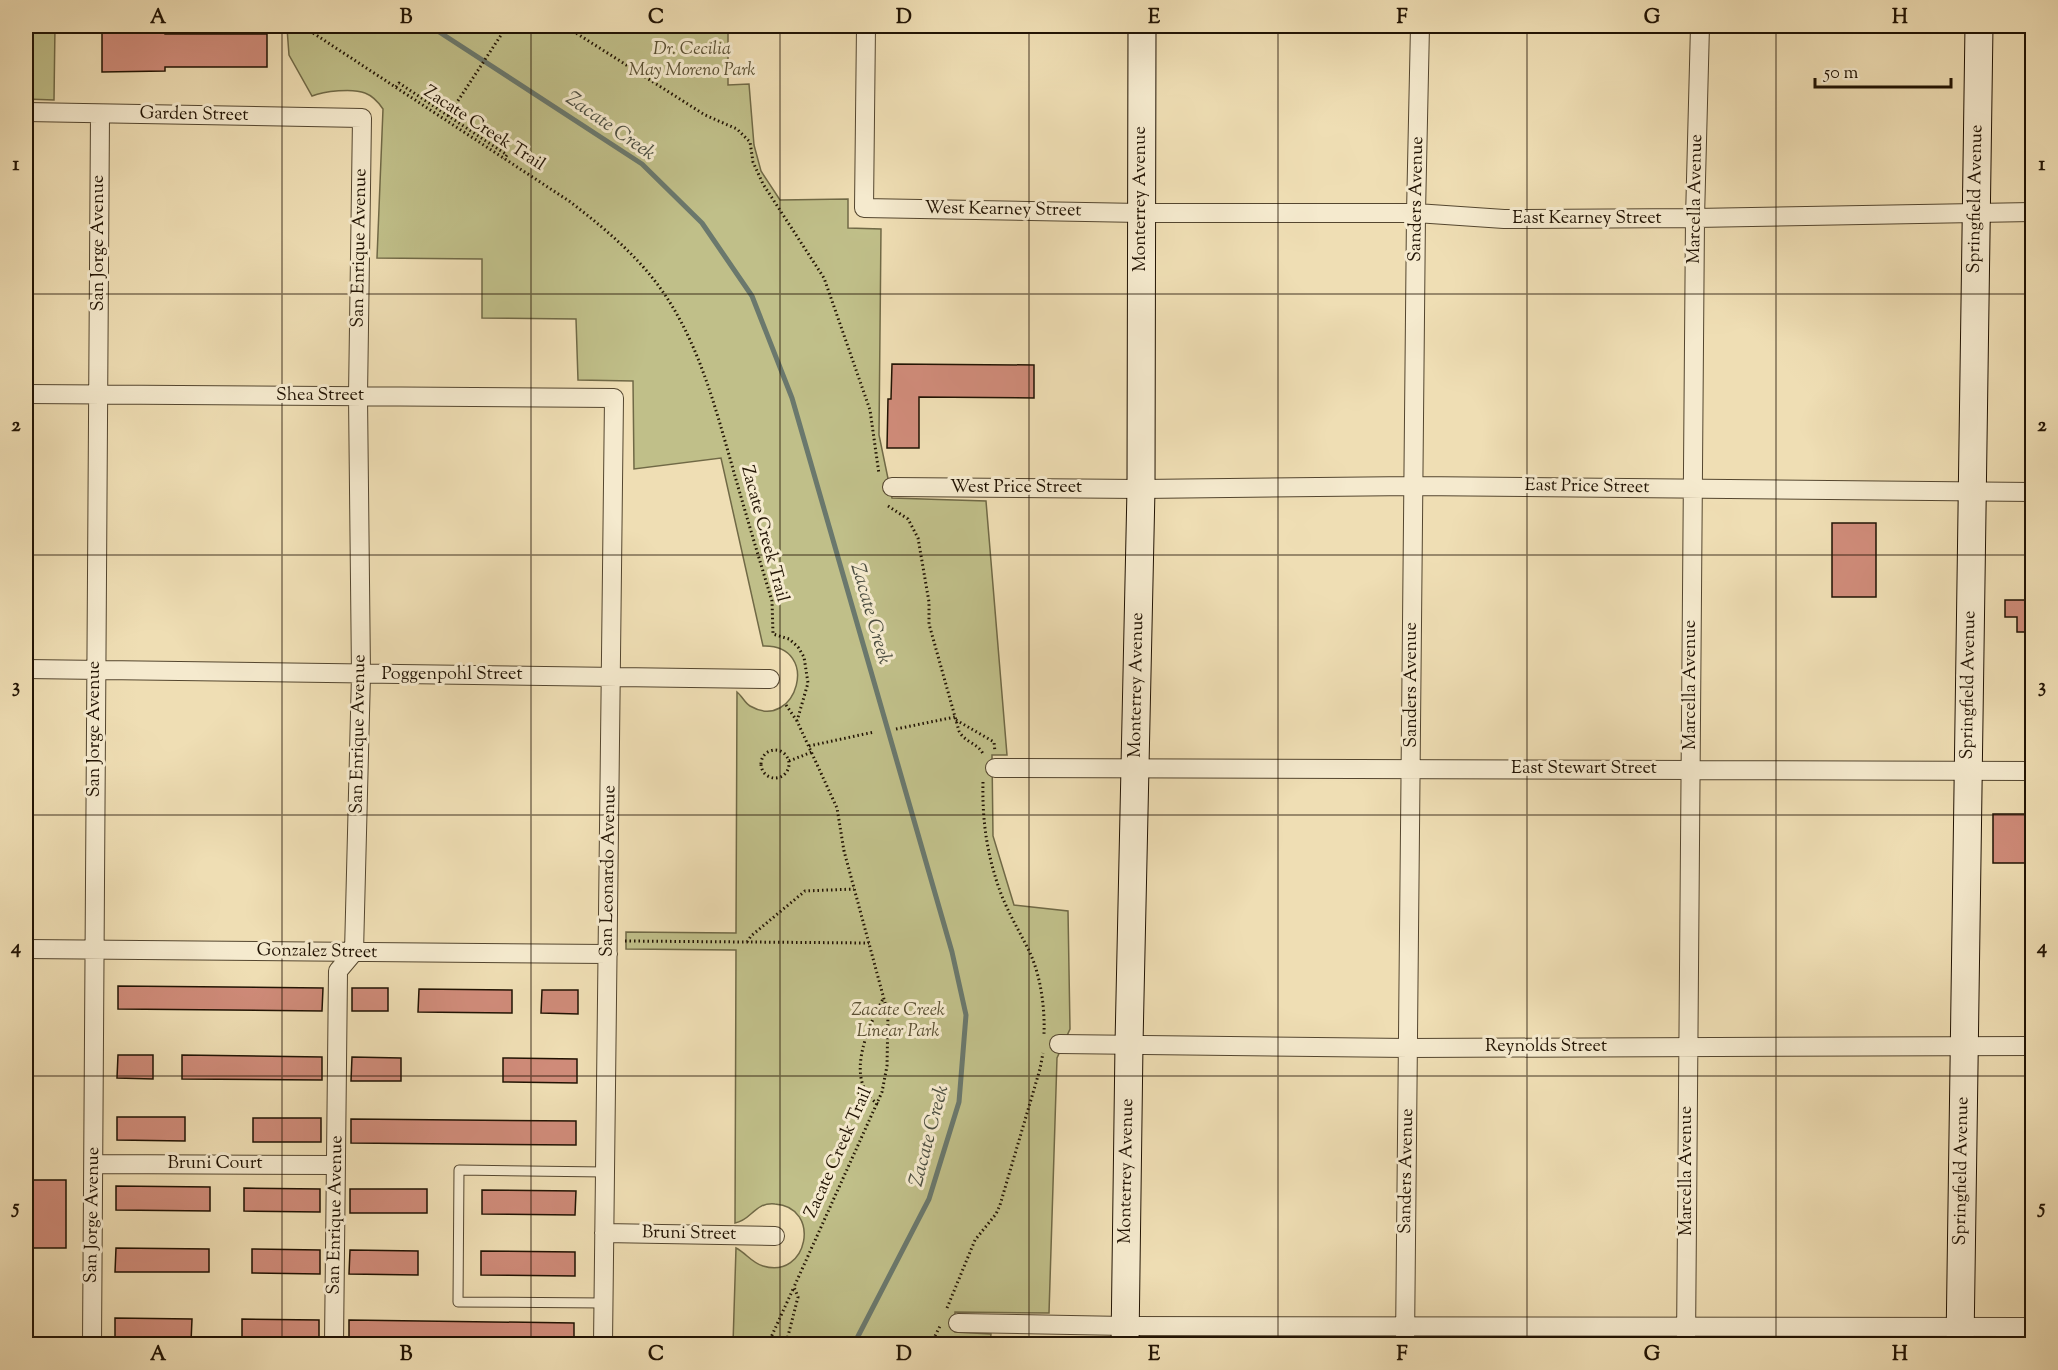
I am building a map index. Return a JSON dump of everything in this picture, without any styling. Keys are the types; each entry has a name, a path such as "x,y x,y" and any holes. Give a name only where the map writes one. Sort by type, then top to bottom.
{"street":[{"name":"West Kearney Street","path":"866,26 864,208 1141,213"},
{"name":"Monterrey Avenue","path":"1125,1335 1141,489 1142,26"},
{"name":"Sanders Avenue","path":"1406,1335 1413,486 1420,26"},
{"name":"Marcella Avenue","path":"1686,1336 1695,218 1700,26"},
{"name":"Springfield Avenue","path":"1960,1336 1979,26"},
{"name":"Garden Street","path":"26,112 362,118"},
{"name":"San Jorge Avenue","path":"92,1344 100,114"},
{"name":"San Enrique Avenue","path":"334,1344 338,971 354,952 361,674 358,396 362,118"},
{"name":"East Kearney Street","path":"1141,213 1416,213 1504,219 2032,212"},
{"name":"Shea Street","path":"26,394 614,398"},
{"name":"San Leonardo Avenue","path":"603,1344 614,398"},
{"name":"East Price Street","path":"1141,489 1413,486 2032,492"},
{"name":"West Price Street","path":"886,491 1141,489"},
{"name":"Poggenpohl Street","path":"26,669 770,679"},
{"name":"East Stewart Street","path":"987,767 2032,771"},
{"name":"Gonzalez Street","path":"26,949 608,954"},
{"name":"Reynolds Street","path":"1049,1042 1408,1048 2032,1046"},
{"name":"Bruni Court","path":"94,1164 336,1165"},
{"name":"Bruni Street","path":"604,1233 775,1236"},
{"path":"948,1319 1125,1335 1960,1336 2032,1327"}],"lane":[{"path":"603,1303 458,1302 459,1170 605,1172"}],"path":[{"name":"Zacate Creek Trail","path":"292,26 310,31 569,201 597,222 640,263 669,300 696,351 714,404 772,602 773,634 789,639 804,657 808,683 797,721 837,808 844,851 888,1014 887,1066 878,1104 794,1287 798,1297 786,1344"},
{"path":"448,116 507,26"},
{"path":"566,26 705,115 737,129 750,142 753,162 763,184 824,278 870,410 886,491 908,519 918,538 929,602 929,624 955,718 961,736 980,748 987,767"},
{"path":"396,87 399,83 507,154 504,159"},
{"path":"786,705 797,721"},
{"path":"896,729 955,718 994,742 987,767 983,825 990,860 1010,916 1030,954 1040,985 1049,1042 1000,1205 996,1214 975,1240 948,1319 932,1344"},
{"path":"809,746 874,732"},
{"path":"772,751 782,752 789,761 788,771 782,777 769,777 762,770 764,756 772,751"},
{"path":"789,761 812,752"},
{"path":"747,942 751,936 805,891 854,889"},
{"path":"625,941 869,943"},
{"path":"878,1104 865,1092 860,1073 864,1040 872,1018 883,999"},
{"path":"768,1344 794,1287"}],"green space":[{"path":"26,26 55,26 54,100 26,99"},
{"name":"Zacate Creek Linear Park","path":"197,26 728,26 728,85 749,84 754,145 761,171 780,200 848,199 848,228 881,229 879,435 892,498 986,501 1007,755 992,755 993,836 1014,905 1068,911 1070,1029 1057,1058 1049,1313 955,1312 955,1332 991,1334 990,1344 733,1344 736,1248 759,1265 778,1267 790,1263 799,1253 804,1241 804,1229 799,1217 790,1208 775,1204 762,1206 735,1223 736,950 626,949 626,932 736,933 737,692 750,706 766,711 780,708 790,698 796,685 797,671 792,658 781,649 763,646 721,458 634,469 633,381 578,380 576,319 482,318 482,259 377,258 383,109 380,104 368,94 360,91 346,90 312,96 289,55 287,28 197,28"}],"building":[{"path":"102,26 164,26 165,34 267,34 267,67 165,67 165,71 102,72"},
{"path":"892,364 1034,365 1034,398 919,397 919,448 887,448 888,399 891,399"},
{"path":"1832,523 1876,523 1876,597 1832,597"},
{"path":"2005,600 2032,600 2032,632 2017,632 2017,617 2005,617"},
{"path":"1993,814 2029,814 2029,863 1993,863"},
{"path":"118,986 323,988 322,1011 118,1009"},
{"path":"352,988 388,988 388,1011 352,1011"},
{"path":"419,989 512,990 512,1013 418,1012"},
{"path":"542,990 578,990 578,1014 541,1013"},
{"path":"118,1055 153,1055 153,1079 117,1078"},
{"path":"182,1055 322,1057 322,1080 182,1079"},
{"path":"352,1057 401,1058 401,1081 351,1081"},
{"path":"503,1058 577,1059 577,1083 503,1082"},
{"path":"117,1117 185,1117 185,1141 117,1140"},
{"path":"253,1118 321,1118 321,1142 253,1142"},
{"path":"351,1119 576,1121 576,1145 351,1143"},
{"path":"26,1180 66,1180 66,1248 26,1248"},
{"path":"116,1186 210,1187 210,1211 116,1210"},
{"path":"244,1188 320,1189 320,1212 244,1211"},
{"path":"350,1189 427,1189 427,1213 350,1213"},
{"path":"482,1190 576,1191 575,1215 482,1214"},
{"path":"116,1248 209,1249 209,1272 115,1272"},
{"path":"252,1249 320,1250 320,1274 252,1273"},
{"path":"350,1250 418,1251 418,1275 349,1274"},
{"path":"481,1251 575,1252 575,1276 481,1275"},
{"path":"115,1318 192,1319 191,1342 115,1341"},
{"path":"242,1319 319,1320 319,1343 242,1342"},
{"path":"349,1320 574,1323 574,1344 349,1344"}],"waterway":[{"name":"Zacate Creek","path":"430,26 642,164 702,223 752,296 792,398 952,952 966,1015 959,1102 929,1199 854,1344"}],"park label":[{"name":"Dr. Cecilia May Moreno Park","path":"692,60"}]}
